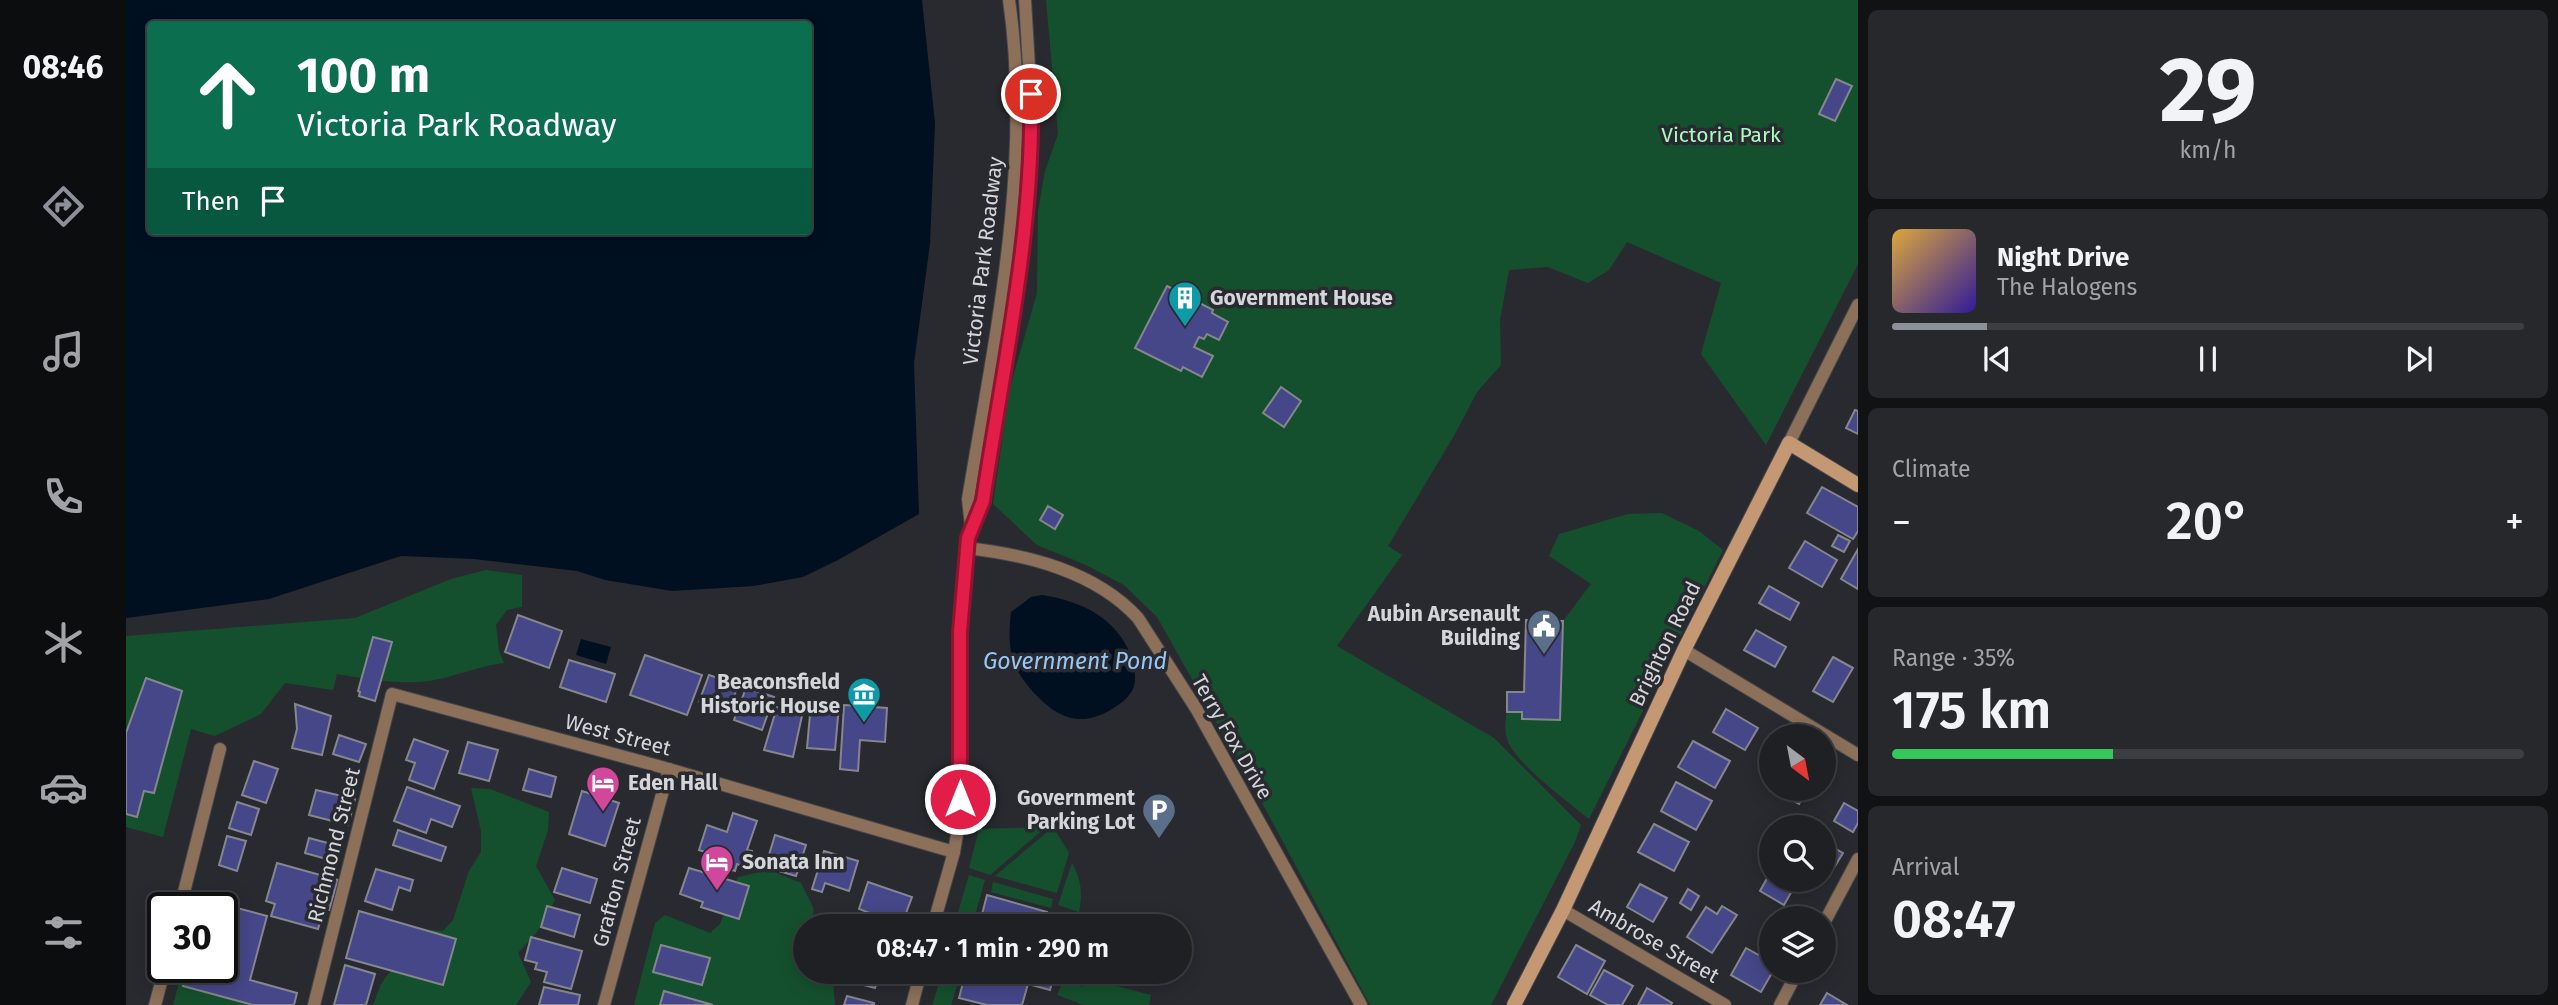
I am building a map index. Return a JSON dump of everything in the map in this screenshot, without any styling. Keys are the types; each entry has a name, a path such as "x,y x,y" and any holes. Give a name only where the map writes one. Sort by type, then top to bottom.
{"main road":[{"path":"1788,443 1858,485"},
{"name":"Brighton Road","path":"1514,1005 1563,910 1685,650 1788,443"}],"street":[{"name":"Victoria Park Roadway","path":"936,914 954,852 960,799 960,632 971,526 968,499 995,332 1017,142 1017,89 1009,0"},
{"name":"Victoria Park Roadway","path":"971,526 983,501 1014,306 1028,184 1031,105 1025,0"},
{"name":"Brighton Road","path":"1788,443 1858,304"},
{"name":"Terry Fox Drive","path":"967,548 1009,554 1091,581 1138,618 1197,710 1361,1005"},
{"path":"1685,650 1858,755"},
{"name":"West Street","path":"392,694 669,769 954,852"},
{"name":"Richmond Street","path":"314,1005 392,694"},
{"path":"184,892 220,749"},
{"name":"Grafton Street","path":"604,1005 669,769"},
{"path":"1833,906 1858,859"},
{"name":"Ambrose Street","path":"1563,910 1725,1005"},
{"path":"155,1005 161,983"},
{"path":"1780,1005 1792,983"},
{"path":"912,1005 918,984"}],"green space":[{"name":"Victoria Park","path":"1046,0 1858,0 1858,264 1766,445 1701,354 1721,283 1627,242 1609,270 1588,283 1548,267 1509,270 1500,320 1501,365 1477,392 1388,546 1402,555 1337,646 1494,738 1581,825 1575,842 1491,1005 1370,1005 1267,812 1157,617 1124,585 1086,565 1037,545 993,504 1009,391 1037,293 1038,212 1045,171 1058,134"},
{"path":"1662,513 1699,531 1723,550 1589,819 1546,784 1516,754 1506,736 1507,712 1522,712 1522,719 1560,719 1563,621 1591,584 1549,556 1559,534 1628,514"},
{"path":"486,570 522,575 522,607 507,610 496,625 499,651 504,663 417,682 383,681 337,674 333,690 285,683 261,714 215,736 191,729 163,837 126,827 126,814 137,817 144,791 154,793 181,691 146,678 126,733 126,636 355,618 451,579"},
{"path":"471,788 490,789 549,812 548,830 536,866 555,900 537,932 518,953 531,982 516,1005 373,1005 381,984 420,930 443,931 453,920 469,871 481,852 481,831"},
{"path":"1046,827 990,875 969,868 979,829"},
{"path":"1053,827 1069,853 1057,893 995,876"},
{"path":"1072,863 1080,886 1079,912 1058,905"},
{"path":"769,870 801,883 813,907 813,914 793,914 793,984 833,984 835,1005 634,1005 655,923 665,915 710,933 720,924 738,877"},
{"path":"969,875 985,880 975,914 958,914"},
{"path":"993,882 1053,899 1051,908 991,892"},
{"path":"179,983 185,983 184,986 253,1005 173,1005"},
{"path":"939,984 958,984 951,1005 932,1005"},
{"path":"1062,984 1083,987 1084,984 1109,984 1151,995 1149,1005 1084,1005 1057,995"}],"water":[{"path":"126,0 922,0 935,123 930,244 914,363 919,514 803,577 754,586 672,591 605,580 577,571 474,559 401,556 269,599 126,618"},
{"name":"Government Pond","path":"1042,595 1071,602 1097,614 1118,633 1126,645 1134,667 1135,684 1123,701 1101,715 1081,719 1054,710 1027,685 1016,666 1010,647 1011,612 1031,597"},
{"path":"581,639 611,647 606,664 576,655"}],"building":[{"path":"1836,79 1852,86 1835,121 1819,114"},
{"name":"Government House","path":"1167,286 1213,310 1212,313 1228,322 1219,340 1207,334 1204,339 1199,337 1194,347 1213,356 1202,377 1183,367 1181,371 1135,348"},
{"path":"1281,387 1301,401 1284,427 1263,413"},
{"path":"1855,410 1858,411 1858,434 1846,428"},
{"path":"1822,487 1858,507 1858,531 1853,539 1807,513"},
{"path":"1048,506 1063,515 1055,529 1040,520"},
{"path":"1838,535 1850,541 1844,552 1832,546"},
{"path":"1805,541 1837,560 1822,587 1789,568"},
{"path":"1858,549 1858,589 1841,579"},
{"path":"1769,586 1799,603 1790,620 1759,603"},
{"path":"518,615 562,631 549,668 505,652"},
{"name":"Aubin Arsenault Building","path":"1526,620 1563,621 1560,720 1522,719 1522,712 1507,712 1507,692 1524,692"},
{"path":"1756,630 1786,647 1775,667 1744,650"},
{"path":"373,637 392,642 375,701 359,696 358,691"},
{"path":"645,655 702,675 687,715 630,695"},
{"path":"1833,657 1853,668 1833,702 1813,691"},
{"path":"569,660 615,674 606,702 560,687"},
{"path":"709,675 738,685 729,712 699,702"},
{"path":"146,678 182,691 154,793 144,791 137,817 126,814 126,733"},
{"path":"746,688 774,697 762,730 734,720"},
{"path":"811,703 839,706 835,750 807,748"},
{"path":"295,704 331,716 322,755 292,748 297,729"},
{"name":"Beaconsfield Historic House","path":"844,705 887,708 885,742 860,740 858,771 840,769"},
{"path":"777,707 803,711 793,757 764,750"},
{"path":"1726,709 1758,728 1745,750 1713,732"},
{"path":"339,735 366,744 359,762 333,754"},
{"path":"414,739 448,751 434,789 409,780 415,763 406,760"},
{"path":"1693,741 1730,761 1715,788 1678,767"},
{"path":"468,742 498,750 489,781 459,773"},
{"path":"254,761 278,769 266,803 242,795"},
{"path":"529,769 556,777 551,797 523,790"},
{"path":"1676,782 1712,801 1696,830 1661,811"},
{"path":"407,787 460,806 452,827 431,819 426,833 394,821"},
{"path":"316,790 355,799 348,825 309,815"},
{"path":"582,791 619,803 605,846 569,834"},
{"path":"237,802 259,809 251,835 229,828"},
{"path":"1844,803 1858,811 1858,823 1853,832 1836,822"},
{"path":"733,813 757,821 747,850 752,851 747,868 737,864 735,871 715,865 713,870 701,866 705,852 699,850 707,825 727,832"},
{"path":"1654,824 1689,842 1674,871 1638,852"},
{"path":"398,830 446,847 441,861 393,845"},
{"path":"775,835 806,845 796,876 779,871 782,862 768,858"},
{"path":"227,836 246,841 237,871 219,865"},
{"path":"309,838 335,845 330,860 305,853"},
{"path":"1836,849 1843,853 1836,864"},
{"path":"824,851 858,861 849,891 825,883 822,892 812,889"},
{"path":"277,863 338,880 329,910 324,909 318,929 271,916 275,904 266,901"},
{"path":"562,868 597,879 590,903 554,892"},
{"path":"689,868 749,886 739,919 701,907 703,902 680,894"},
{"path":"376,869 413,880 410,891 399,887 392,910 365,901"},
{"path":"868,882 912,897 906,914 872,914 859,909"},
{"path":"1640,884 1667,898 1653,922 1627,907"},
{"path":"1688,889 1699,896 1691,910 1680,903"},
{"path":"1762,892 1791,892 1784,905"},
{"path":"987,895 1047,912 1047,914 982,914"},
{"path":"547,906 580,915 574,937 541,927"},
{"path":"1722,906 1737,915 1712,953 1687,937 1706,907 1717,914"},
{"path":"238,908 267,916 250,980 297,993 294,1005 253,1005 183,986 184,983 238,983"},
{"path":"359,911 456,939 443,985 346,958"},
{"path":"531,937 582,951 571,989 544,982 547,972 535,969 537,963 525,960"},
{"path":"661,945 710,958 702,985 653,972"},
{"path":"1576,945 1605,961 1587,994 1558,977"},
{"path":"1746,948 1759,955 1759,983 1766,983 1761,992 1731,975"},
{"path":"345,965 375,974 366,1005 334,1005"},
{"path":"1604,970 1633,986 1622,1005 1608,1005 1590,995"},
{"path":"860,984 876,984 875,988"},
{"path":"963,984 1028,984 1022,1005 987,1005 959,998"},
{"path":"1028,984 1052,984 1050,990"},
{"path":"544,987 580,995 578,1005 539,1005"},
{"path":"1647,988 1672,1003 1671,1005 1638,1005"},
{"path":"664,991 713,1005 660,1005"},
{"path":"1827,993 1847,1005 1820,1005"},
{"path":"847,996 874,1003 874,1005 844,1005"}],"place":[{"name":"Government House","path":"1185,328"},
{"name":"Aubin Arsenault Building","path":"1544,656"},
{"name":"Beaconsfield Historic House","path":"864,724"},
{"name":"Eden Hall","path":"603,813"},
{"name":"Government Parking Lot","path":"1159,840"},
{"name":"Sonata Inn","path":"717,892"}],"route":[{"path":"960,799 960,632 968,538 983,501 1014,306 1028,184 1031,94"}]}
